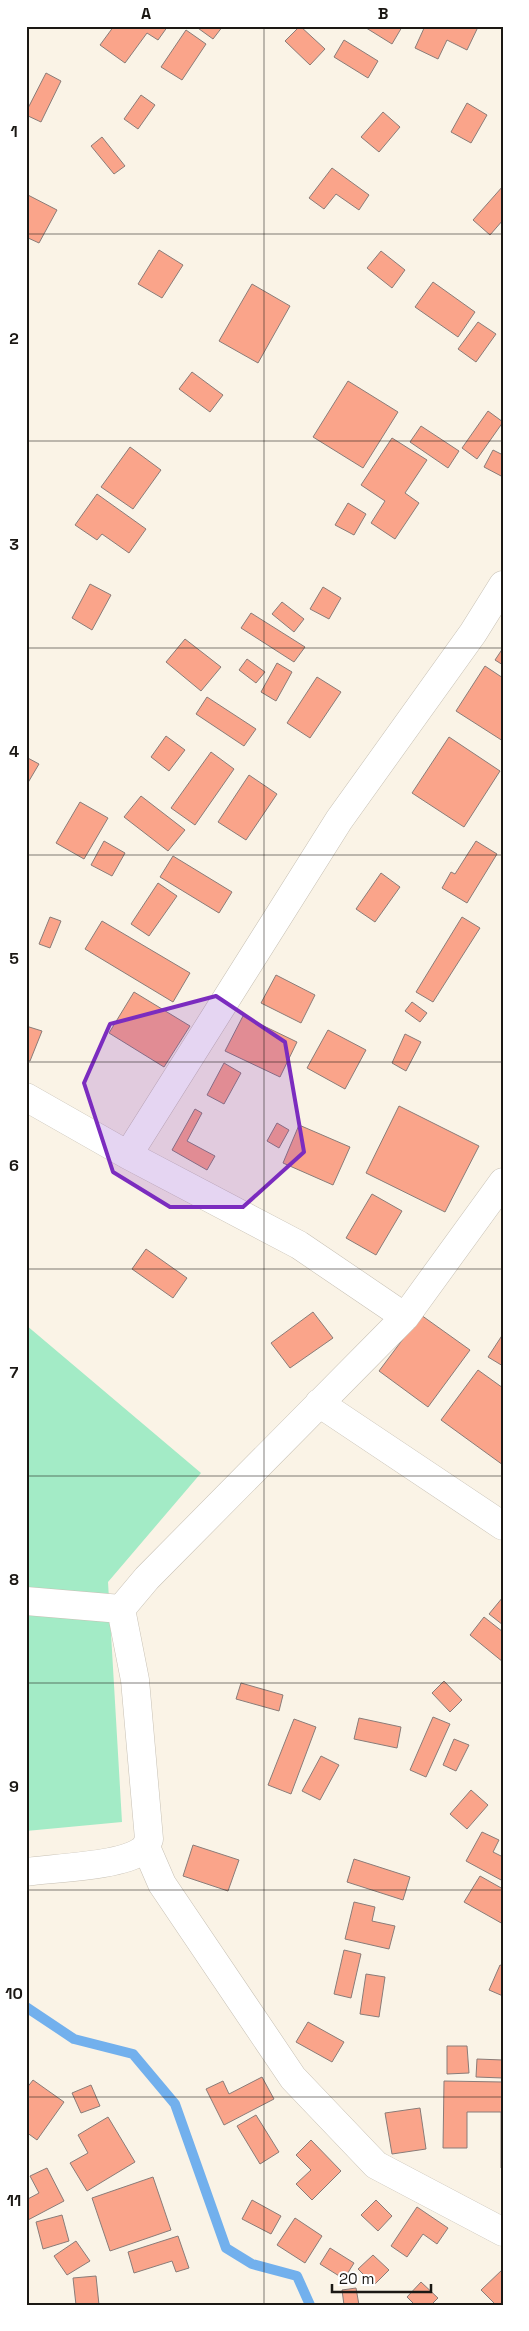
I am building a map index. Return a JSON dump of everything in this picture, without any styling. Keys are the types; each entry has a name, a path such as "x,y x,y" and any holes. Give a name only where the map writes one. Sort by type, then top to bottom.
{"street":[{"path":"128,1155 339,820 474,633 503,585"},
{"path":"26,1097 128,1155 299,1244 405,1317"},
{"path":"121,1610 147,1578 405,1317 499,1197"},
{"path":"319,1403 503,1526"},
{"path":"26,1601 121,1610"},
{"path":"26,1872 118,1861 139,1853 146,1847 149,1839 135,1680 121,1610"},
{"path":"146,1847 162,1884 293,2078 376,2165 503,2232"}],"highlighted area":[{"path":"216,996 285,1042 304,1152 243,1207 170,1207 113,1172 84,1083 110,1024"}],"green space":[{"path":"26,1325 201,1473 108,1582 122,1822 26,1831"}],"building":[{"path":"114,26 168,26 158,40 147,33 125,63 100,45"},
{"path":"195,26 223,26 213,39"},
{"path":"300,26 325,49 310,65 285,41"},
{"path":"363,26 400,26 402,27 392,44"},
{"path":"425,26 478,27 467,50 447,40 438,59 415,48"},
{"path":"186,30 206,44 182,80 161,67"},
{"path":"344,40 378,61 368,78 334,57"},
{"path":"46,73 61,81 41,122 26,115 26,112"},
{"path":"141,95 155,105 138,129 124,119"},
{"path":"467,103 487,115 471,143 451,132"},
{"path":"383,112 400,127 379,152 361,137"},
{"path":"102,137 125,166 114,174 91,146"},
{"path":"332,168 369,195 359,210 336,194 324,209 309,198"},
{"path":"503,186 503,220 490,235 473,220"},
{"path":"26,194 57,210 39,243 26,237"},
{"path":"159,250 183,265 162,298 138,284"},
{"path":"381,251 405,270 392,288 367,268"},
{"path":"433,282 475,312 458,337 415,307"},
{"path":"252,284 290,306 258,363 219,341"},
{"path":"478,322 496,334 476,362 458,349"},
{"path":"192,372 223,395 210,412 179,389"},
{"path":"348,381 398,412 363,468 313,437"},
{"path":"488,411 503,422 477,459 462,448"},
{"path":"421,426 459,451 448,468 410,442"},
{"path":"392,438 427,460 405,493 419,503 395,539 371,523 385,501 361,485"},
{"path":"130,447 161,470 133,509 101,487"},
{"path":"493,450 503,455 503,477 484,467"},
{"path":"97,494 146,529 129,553 102,534 97,540 75,525"},
{"path":"348,503 366,514 354,535 335,525"},
{"path":"90,584 111,595 92,630 72,618"},
{"path":"323,587 341,598 329,619 310,609"},
{"path":"282,602 304,619 294,632 272,614"},
{"path":"251,613 305,647 294,662 241,628"},
{"path":"185,639 221,667 201,691 166,662"},
{"path":"503,648 503,665 495,660"},
{"path":"247,659 265,672 256,683 239,670"},
{"path":"277,663 292,672 276,701 261,692"},
{"path":"485,666 503,678 503,741 456,711"},
{"path":"317,677 341,692 310,738 287,723"},
{"path":"207,697 256,729 244,746 196,714"},
{"path":"166,736 185,750 169,771 151,757"},
{"path":"449,737 500,771 464,827 412,793"},
{"path":"211,752 234,769 195,825 171,808"},
{"path":"26,757 39,764 26,786"},
{"path":"249,775 277,794 246,840 218,822"},
{"path":"141,796 185,830 168,851 124,817"},
{"path":"80,802 108,818 84,859 56,843"},
{"path":"104,841 125,853 112,876 91,865"},
{"path":"476,841 497,854 467,903 442,888 451,872 455,874"},
{"path":"173,856 232,892 219,913 160,877"},
{"path":"381,873 400,887 375,922 356,909"},
{"path":"158,883 177,896 149,936 131,924"},
{"path":"50,917 61,921 50,948 39,944"},
{"path":"462,917 480,928 433,1002 416,992"},
{"path":"102,921 190,973 173,1002 85,949"},
{"path":"276,975 315,995 301,1023 261,1003"},
{"path":"134,992 190,1026 164,1067 109,1033"},
{"path":"412,1002 427,1013 420,1022 405,1011"},
{"path":"243,1016 297,1042 280,1077 225,1051"},
{"path":"26,1026 42,1031 30,1061 26,1060"},
{"path":"328,1030 366,1050 345,1089 307,1068"},
{"path":"405,1034 421,1042 406,1071 392,1063"},
{"path":"224,1063 241,1073 224,1104 207,1095"},
{"path":"399,1106 479,1146 445,1212 366,1173"},
{"path":"195,1109 202,1113 187,1141 215,1156 207,1170 172,1150"},
{"path":"277,1123 289,1130 279,1148 267,1141"},
{"path":"299,1125 350,1147 333,1185 283,1163"},
{"path":"372,1194 402,1211 376,1255 346,1238"},
{"path":"146,1249 187,1278 173,1298 132,1269"},
{"path":"313,1312 333,1338 290,1368 271,1343"},
{"path":"421,1315 470,1350 428,1407 379,1371"},
{"path":"503,1334 503,1366 488,1357"},
{"path":"478,1370 503,1388 503,1465 441,1420"},
{"path":"503,1597 503,1625 489,1614"},
{"path":"484,1617 503,1632 503,1662 470,1635"},
{"path":"444,1681 462,1700 450,1712 432,1693"},
{"path":"241,1683 283,1695 279,1711 236,1699"},
{"path":"433,1717 450,1724 426,1777 410,1770"},
{"path":"359,1718 401,1727 397,1748 354,1739"},
{"path":"294,1719 316,1727 291,1794 268,1785"},
{"path":"454,1739 469,1745 456,1771 443,1765"},
{"path":"321,1756 339,1765 320,1800 302,1791"},
{"path":"471,1790 488,1805 467,1829 450,1814"},
{"path":"482,1832 499,1840 493,1852 503,1857 503,1881 466,1861"},
{"path":"193,1845 239,1860 228,1891 183,1876"},
{"path":"354,1859 410,1877 403,1900 347,1882"},
{"path":"480,1876 503,1889 503,1924 464,1902"},
{"path":"354,1902 375,1907 372,1921 395,1926 389,1949 345,1939"},
{"path":"344,1950 361,1954 351,1998 334,1994"},
{"path":"500,1965 503,1966 503,1996 489,1990"},
{"path":"366,1974 385,1977 379,2017 360,2014"},
{"path":"308,2022 344,2042 332,2062 296,2042"},
{"path":"447,2046 467,2046 469,2073 447,2074"},
{"path":"477,2059 503,2060 503,2078 476,2077"},
{"path":"262,2077 274,2099 224,2125 206,2089 223,2081 229,2094"},
{"path":"33,2080 64,2102 37,2140 26,2132 26,2089"},
{"path":"444,2081 503,2082 503,2168 501,2168 501,2112 467,2112 467,2148 443,2148"},
{"path":"91,2085 100,2106 81,2113 72,2093"},
{"path":"420,2108 426,2149 392,2154 385,2113"},
{"path":"256,2115 279,2152 260,2164 237,2126"},
{"path":"108,2117 135,2162 87,2191 70,2163 88,2153 78,2135"},
{"path":"311,2140 341,2171 312,2200 296,2184 311,2170 296,2155"},
{"path":"47,2168 64,2201 26,2221 26,2200 39,2193 30,2176"},
{"path":"153,2177 171,2230 110,2251 92,2198"},
{"path":"252,2200 281,2216 271,2234 242,2219"},
{"path":"376,2200 392,2216 378,2231 361,2215"},
{"path":"417,2207 448,2228 437,2244 423,2234 407,2257 391,2246"},
{"path":"62,2215 69,2241 43,2249 36,2222"},
{"path":"295,2218 322,2236 305,2263 277,2245"},
{"path":"178,2236 189,2268 176,2272 172,2261 134,2273 128,2252"},
{"path":"76,2241 90,2261 67,2275 54,2256"},
{"path":"330,2248 354,2263 344,2279 320,2264"},
{"path":"373,2255 389,2270 374,2285 358,2269"},
{"path":"503,2269 503,2305 496,2305 481,2290"},
{"path":"96,2276 99,2305 76,2305 73,2278"},
{"path":"421,2282 438,2298 431,2305 415,2305 407,2297"},
{"path":"356,2288 359,2305 344,2305 342,2290"}],"waterway":[{"path":"26,2007 74,2039 133,2054 175,2104 226,2248 252,2264 297,2276 310,2305"}]}
